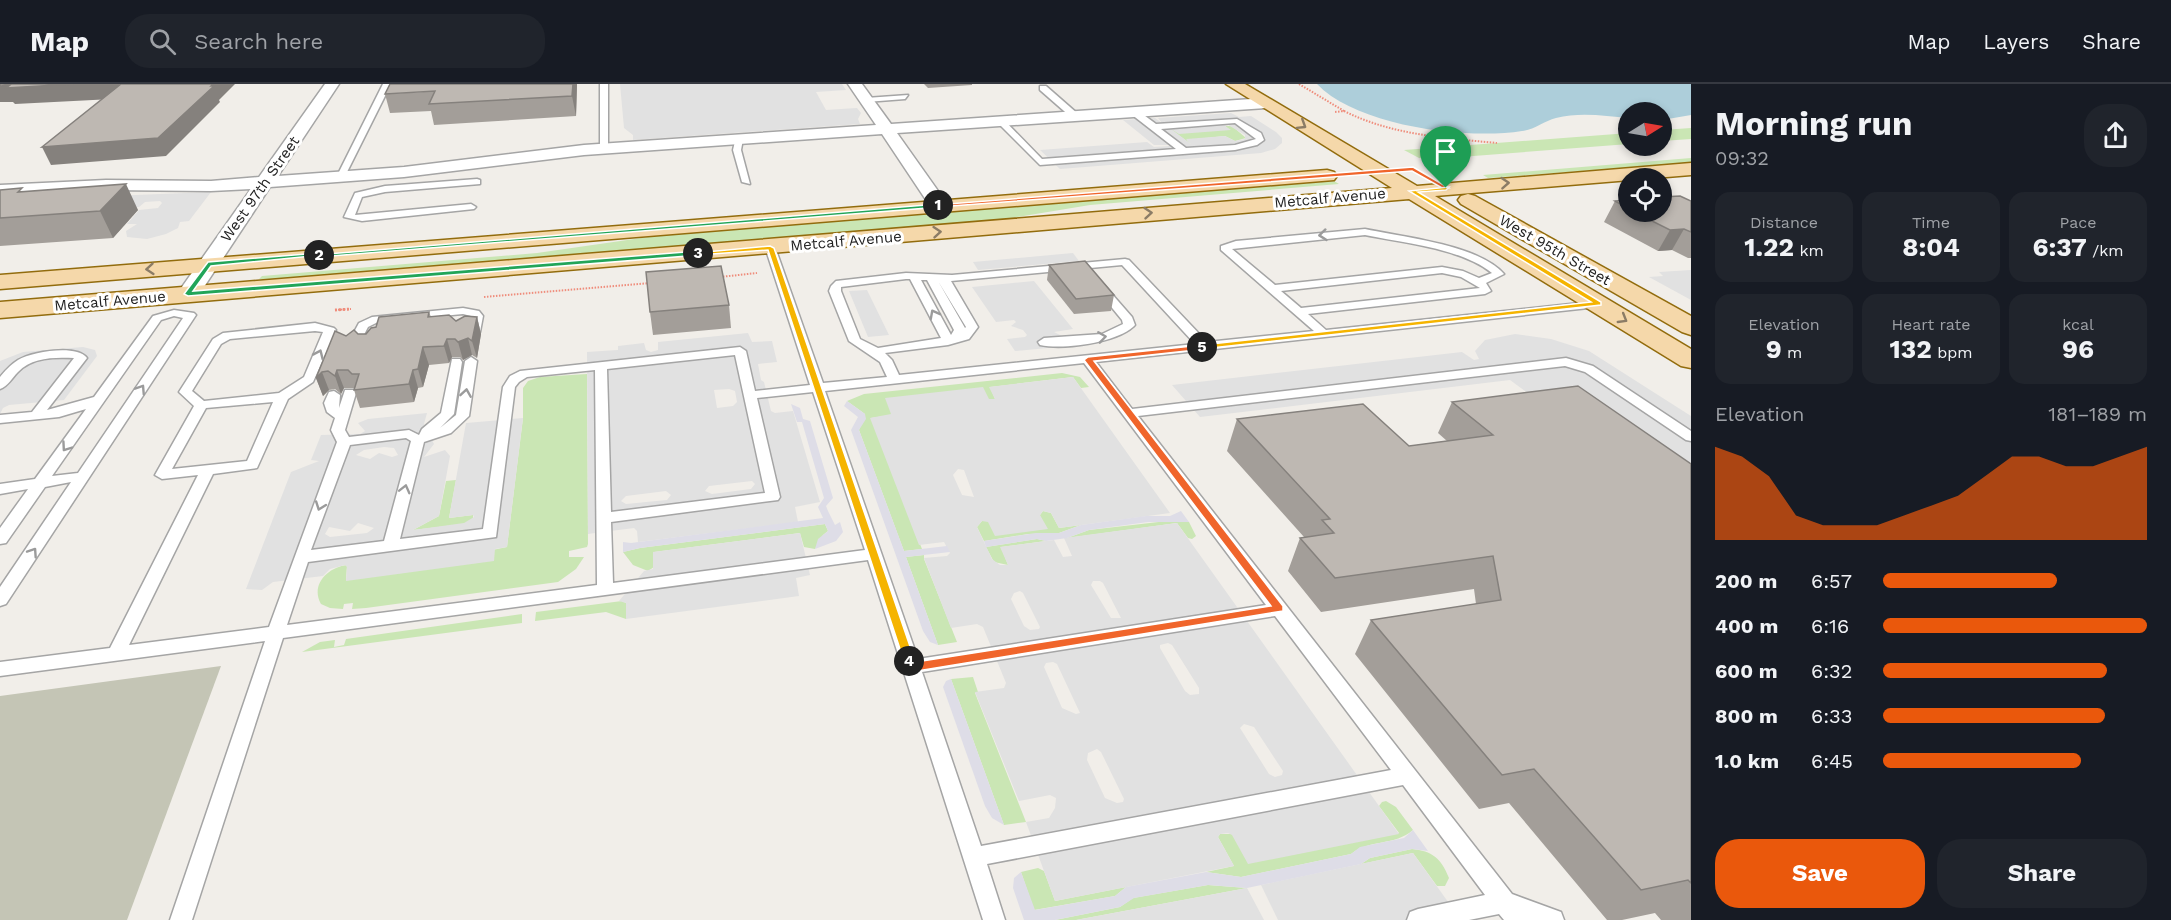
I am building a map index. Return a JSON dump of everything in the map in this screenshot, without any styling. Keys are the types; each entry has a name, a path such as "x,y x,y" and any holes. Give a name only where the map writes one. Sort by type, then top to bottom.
{"main road":[{"path":"1234,84 1380,172"},
{"path":"1263,84 1347,132"},
{"name":"Metcalf Avenue","path":"0,282 939,205 1380,172 1415,178 1446,188 1691,169"},
{"name":"Metcalf Avenue","path":"0,310 181,304 770,248 1415,178"},
{"name":"West 95th Street","path":"1415,178 1598,304 1691,360"},
{"name":"West 95th Street","path":"1446,188 1691,327"}],"street":[{"name":"West 97th Street","path":"181,304 332,84"},
{"path":"855,84 939,205"},
{"path":"0,191 106,185 211,186 436,169 604,148 1266,103"}],"lane":[{"path":"341,176 387,84"},
{"path":"604,84 604,148"},
{"path":"1043,88 1075,116"},
{"path":"866,100 905,97"},
{"path":"1134,112 1184,151"},
{"path":"1000,121 1040,162 1245,146 1258,143 1260,138 1237,121 1154,127"},
{"path":"739,139 737,150 747,182"},
{"path":"471,207 362,218 349,217 358,195 385,189 477,182"},
{"path":"42,199 55,188"},
{"path":"1272,289 1442,270 1484,281 1498,274 1466,254 1365,232 1228,245 1225,248 1232,255 1324,334"},
{"path":"1346,233 1364,240"},
{"path":"1299,312 1485,291 1484,281 1468,264 1449,254 1377,242"},
{"path":"770,248 874,554 994,920"},
{"path":"895,381 886,360 877,352 855,341 835,291 836,286 849,281 914,276 944,278 1125,262 1205,347"},
{"path":"1044,342 1112,335 1121,333 1129,325 1128,319 1082,266"},
{"path":"914,276 949,340"},
{"path":"931,277 960,330 949,340"},
{"path":"877,352 888,348 965,336 972,327 944,278"},
{"path":"1418,299 1447,320"},
{"path":"0,539 157,318 181,304 189,315 0,600"},
{"path":"751,395 819,390 1598,304"},
{"path":"352,347 363,325 376,319 463,311 474,313 477,316 476,330"},
{"path":"372,335 380,328 391,324 451,318 464,321"},
{"path":"315,327 330,330 309,379 282,397 201,405 185,392 217,342 227,336 315,327"},
{"path":"301,557 490,533 509,387 514,379 541,371 740,351 773,497 603,518"},
{"path":"0,385 19,365 26,361 38,357 78,355 81,358 36,415"},
{"path":"1088,360 1518,920"},
{"path":"418,440 446,430 462,416 471,361"},
{"path":"391,545 418,440 447,414 456,362"},
{"path":"1129,413 1566,362 1589,369 1691,437"},
{"path":"601,365 604,590"},
{"path":"181,920 301,557 344,442 338,430 350,393"},
{"path":"334,394 332,409 343,417"},
{"path":"201,405 162,475 252,465 282,397"},
{"path":"0,419 78,408 99,400"},
{"path":"344,442 409,434 418,440"},
{"path":"116,653 208,470"},
{"path":"0,489 84,476"},
{"path":"0,669 874,554"},
{"path":"911,667 1279,609"},
{"path":"974,856 1407,776"},
{"path":"1418,920 1504,902 1553,920"}],"path":[{"path":"1299,84 1344,111 1377,125 1419,134 1497,143"},
{"path":"1335,112 1344,111"}],"shaded area":[{"path":"620,84 842,84 846,90 816,92 826,110 857,108 861,113 858,119 860,124 633,140 633,135 624,128"},
{"path":"1231,113 1239,117 1251,116 1276,132 1282,138 1282,143 1275,149 1261,153 1060,169 1040,150 1147,142 1154,147 1169,146 1171,145 1154,145 1123,120 1155,118 1162,123 1158,118","holes":["1228,125 1245,135 1245,139 1235,141 1225,136 1186,139 1191,144 1171,129 1179,134 1231,130 1225,126"]},
{"path":"211,192 189,221 180,222 178,228 166,234 147,239 127,237 126,231 137,224 127,224 139,210 158,208 162,203 160,201 145,202 139,207 36,214 85,197"},
{"path":"1073,253 1079,261 978,270 973,262"},
{"path":"1691,270 1691,300 1649,277 1663,276 1659,272"},
{"path":"1034,281 1073,329 1054,332 1062,336 1069,346 1015,351 1007,339 1027,335 1023,330 1011,326 1016,322 1014,320 996,322 972,287"},
{"path":"867,290 889,335 868,337 849,291"},
{"path":"748,333 752,342 772,341 777,362 758,364 761,380 764,382 771,411 775,413 793,411 820,502 795,507 798,522 638,542 637,531 634,528 588,534 587,352 618,350 618,346 644,343 646,350 651,352 658,350 658,342","holes":["714,390 735,391 737,402 733,406 717,408","752,481 755,484 751,489 712,494 705,491 709,486","666,491 671,495 667,500 626,504 621,501 626,496"]},
{"path":"1515,334 1551,339 1589,351 1691,416 1691,467 1669,497 1510,380 1200,417 1172,385 1462,352 1474,360 1479,359 1475,351 1485,340"},
{"path":"83,347 95,350 97,356 64,400 9,405 3,408 0,414 0,361 23,352"},
{"path":"1073,377 1170,513 1059,528 1051,513 1043,511 1040,515 1048,529 995,536 988,522 982,521 977,527 992,559 1000,565 1008,565 1000,547 1054,540 1063,557 1072,556 1064,538 1177,523 1399,834 1248,864 1232,835 1220,834 1218,837 1234,866 1055,901 1026,822 1049,818 1055,808 1056,798 1050,795 1019,801 975,692 1004,688 1006,683 983,627 977,624 951,628 924,558 947,556 950,553 944,542 919,545 870,418 891,414 885,398 983,387 989,399 995,399 989,387","holes":["958,469 964,470 974,497 962,495 953,475","1093,581 1103,583 1121,618 1111,618 1091,585","1020,591 1023,593 1039,629 1030,630 1024,626 1011,599 1014,593","1168,643 1172,645 1199,688 1199,694 1190,695 1185,691 1160,645","1046,663 1057,664 1080,713 1076,714 1062,708 1044,667","1244,724 1254,727 1283,771 1282,775 1275,777 1269,774 1240,728","1097,749 1101,752 1124,799 1123,802 1117,803 1105,798 1087,760 1088,753"]},
{"path":"847,401 865,414 866,419 859,430 904,551 947,546 950,552 906,557 938,645 930,642 923,631 851,430 858,417 844,406"},
{"path":"791,404 800,408 803,419 810,421 833,498 826,506 835,525 840,522 843,532 836,541 815,549 818,539 828,531 825,524 623,552 623,542 631,543 823,518 818,507 824,498 802,422 797,422"},
{"path":"427,413 424,424 434,444 424,457 445,450 450,456 439,516 413,530 464,523 474,517 473,515 449,518 466,423 523,418 507,547 495,549 494,561 346,581 347,567 345,565 330,569 323,576 273,582 262,590 246,589 291,472 319,461 311,460 321,435 360,434 365,431 358,423 368,419","holes":["394,448 398,455 392,457 379,453 370,459 356,455 364,450","358,523 374,528 367,533 330,537 325,534 329,527 350,531"]},
{"path":"1181,511 1189,522 1148,522 1089,530 1067,538 1046,541 1037,539 986,547 984,541 1036,533 1059,533 1081,525 1146,516 1170,516"},
{"path":"800,533 810,575 796,578 799,596 626,619 626,603 619,601 644,571 653,569 653,552"},
{"path":"221,666 127,920 0,920 0,696"},
{"path":"951,679 1004,825 992,818 985,806 943,687 946,681"},
{"path":"1413,830 1428,851 1412,849 1370,858 1361,864 1247,888 1208,885 1134,898 1120,907 1055,920 1024,920 1013,888 1014,878 1021,872 1035,910 1115,896 1126,887 1206,872 1241,877 1351,854 1360,847 1404,838"},
{"path":"1413,853 1461,920 1278,920 1261,885"},
{"path":"1247,888 1264,920 1076,920"}],"green space":[{"path":"1225,126 1232,126 1246,138 1235,141 1225,136 1187,140 1191,144 1170,129 1230,130"},
{"path":"1691,128 1691,139 1672,140 1672,129"},
{"path":"1618,134 1618,145 1434,159 1419,158 1404,150"},
{"path":"1691,158 1691,163 1488,178 1483,175"},
{"path":"1334,181 1339,184 1090,205 987,222 290,279 259,279 262,276 537,253 662,235"},
{"path":"1062,373 1080,377 1089,387 1081,388 1073,377 990,387 995,399 871,418 922,549 904,551 859,430 865,414 847,401 864,394"},
{"path":"587,374 588,544 587,547 569,551 569,557 584,557 576,569 558,582 366,608 352,609 353,603 344,604 343,609 330,608 321,604 318,597 319,584 328,573 340,566 347,565 346,580 507,547 523,418 523,388 528,381 540,377"},
{"path":"456,480 449,518 473,515 473,519 464,524 413,530 439,516 446,481"},
{"path":"1043,511 1051,513 1059,528 1081,525 1059,533 1028,534 984,541 977,527 982,521 1040,515"},
{"path":"1176,520 1189,522 1196,536 1192,539 1188,538 1177,523 1067,538 1089,530"},
{"path":"825,524 828,531 815,549 804,547 800,533 654,552 654,567 648,571 633,565 623,552 640,548"},
{"path":"1037,539 1046,541 1001,547 1008,565 994,562 986,547"},
{"path":"924,555 957,642 938,645 906,557"},
{"path":"622,601 626,603 626,619 606,612 535,621 536,612"},
{"path":"522,614 522,623 302,652 320,642 335,640 334,647 344,645 346,639"},
{"path":"973,677 978,692 975,693 1026,822 1004,825 951,679"},
{"path":"1386,801 1396,807 1413,830 1398,838 1358,849 1351,854 1241,877 1206,872 1234,866 1218,837 1220,834 1399,833 1379,806"},
{"path":"1412,849 1430,854 1443,865 1449,878 1445,886 1437,886 1413,853 1361,864 1370,858"},
{"path":"1038,868 1044,871 1055,901 1126,887 1115,896 1034,910 1021,872"},
{"path":"1208,885 1247,888 1076,920 1055,920 1120,907 1133,898"}],"water":[{"path":"1317,84 1691,84 1691,115 1672,118 1672,102 1618,102 1618,117 1574,115 1556,118 1522,131 1472,133 1414,127 1385,120 1335,98"}],"building":[{"path":"0,84 74,84 6,88 10,85 0,86"},
{"path":"121,84 213,84 211,86 214,86 158,138 42,147"},
{"path":"390,84 573,84 572,96 429,104 435,91 385,94"},
{"path":"126,184 100,211 0,218 0,190 22,188 18,192"},
{"path":"1672,196 1680,196 1691,201 1691,232 1684,229 1670,230 1654,222 1672,222"},
{"path":"1085,261 1114,295 1076,299 1049,265"},
{"path":"721,266 729,305 650,312 646,272"},
{"path":"429,312 428,317 449,315 456,321 465,316 477,317 472,341 468,338 458,342 455,339 447,339 444,346 423,347 418,369 413,370 409,384 354,390 359,374 352,374 348,370 337,370 335,376 328,371 322,372 316,378 335,331 346,336 354,330 358,334 366,334 371,328 376,327 379,317"},
{"path":"1578,386 1691,464 1691,883 1688,880 1641,890 1534,769 1502,775 1371,620 1501,600 1493,556 1335,578 1300,538 1334,533 1322,520 1330,519 1237,419 1363,404 1409,446 1493,435 1452,402"}],"route":[{"path":"1413,169 1446,188 1412,191 1598,304 1088,360 1279,609 911,667 770,248 188,294 208,264 1413,169"}]}
